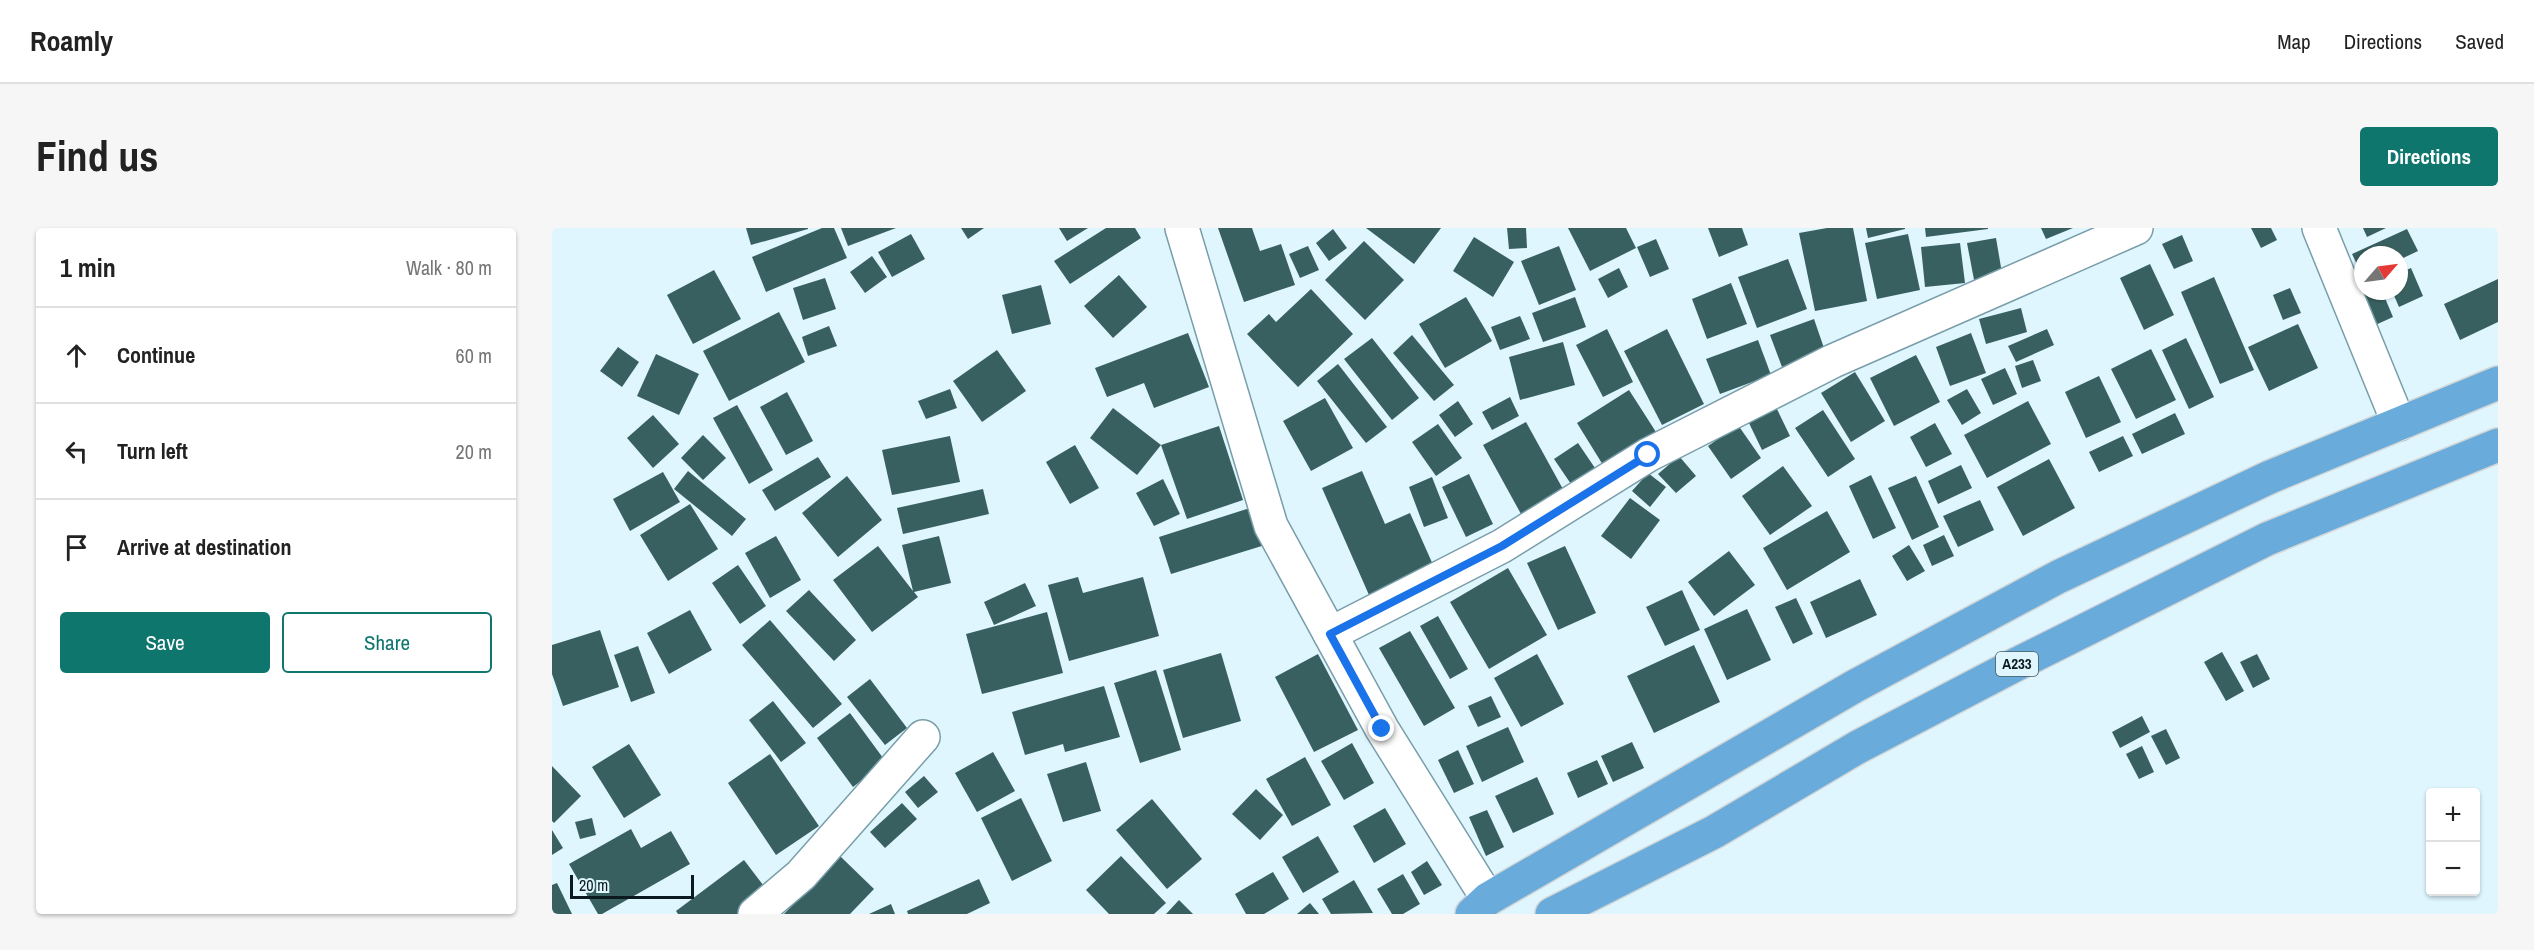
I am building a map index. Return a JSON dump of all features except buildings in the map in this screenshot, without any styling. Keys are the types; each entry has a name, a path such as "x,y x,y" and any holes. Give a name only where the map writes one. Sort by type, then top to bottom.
{"highway":[{"path":"1480,907 1855,686 2058,577 2270,477 2498,383"},
{"name":"A233","path":"1552,914 1714,832 1858,747 2256,544 2498,445"}],"street":[{"path":"1182,228 1271,526 1480,907"},
{"path":"1330,634 1502,546 1648,455 1833,361 2136,228"},
{"path":"2319,228 2399,424"},
{"path":"755,914 801,875 923,737"}],"route":[{"path":"1382,729 1330,634 1502,546 1648,455"}]}
